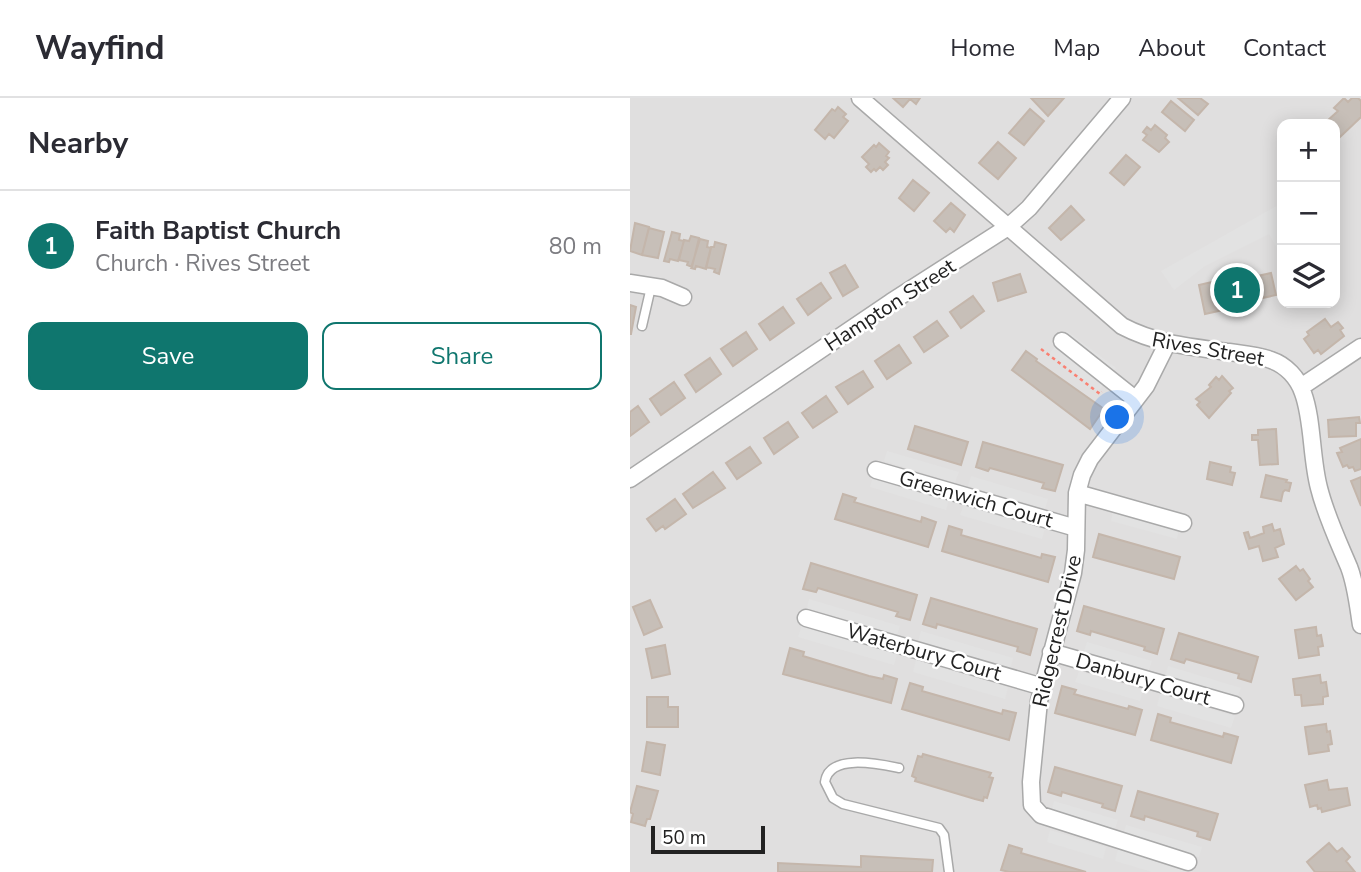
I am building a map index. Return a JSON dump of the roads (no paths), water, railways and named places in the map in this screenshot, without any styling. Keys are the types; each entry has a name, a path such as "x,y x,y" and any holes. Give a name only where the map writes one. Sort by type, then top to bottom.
{"street":[{"name":"Rives Street","path":"860,98 1122,326 1142,337 1167,344 1272,360 1287,368 1301,387"},
{"name":"Hampton Street","path":"630,480 891,302 1008,228 1029,208 1122,98"},
{"path":"630,283 662,288 683,297"},
{"path":"1062,341 1135,399"},
{"name":"Ridgecrest Drive","path":"1167,344 1159,364 1090,459 1082,475 1077,493 1073,573 1039,701 1031,782 1032,805 1041,815 1188,862"},
{"path":"1361,347 1301,387 1307,404 1319,488 1329,522 1353,582 1361,625"},
{"name":"Greenwich Court","path":"876,470 1076,528"},
{"path":"1077,493 1182,523"},
{"name":"Waterbury Court","path":"806,618 1042,687"},
{"name":"Danbury Court","path":"1051,652 1235,705"}],"lane":[{"path":"642,327 651,287"},
{"path":"900,768 877,764 835,766 829,769 825,782 833,798 843,804 939,828 944,835 948,872"}],"place":[{"name":"Faith Baptist Church","path":"1237,290"}]}
